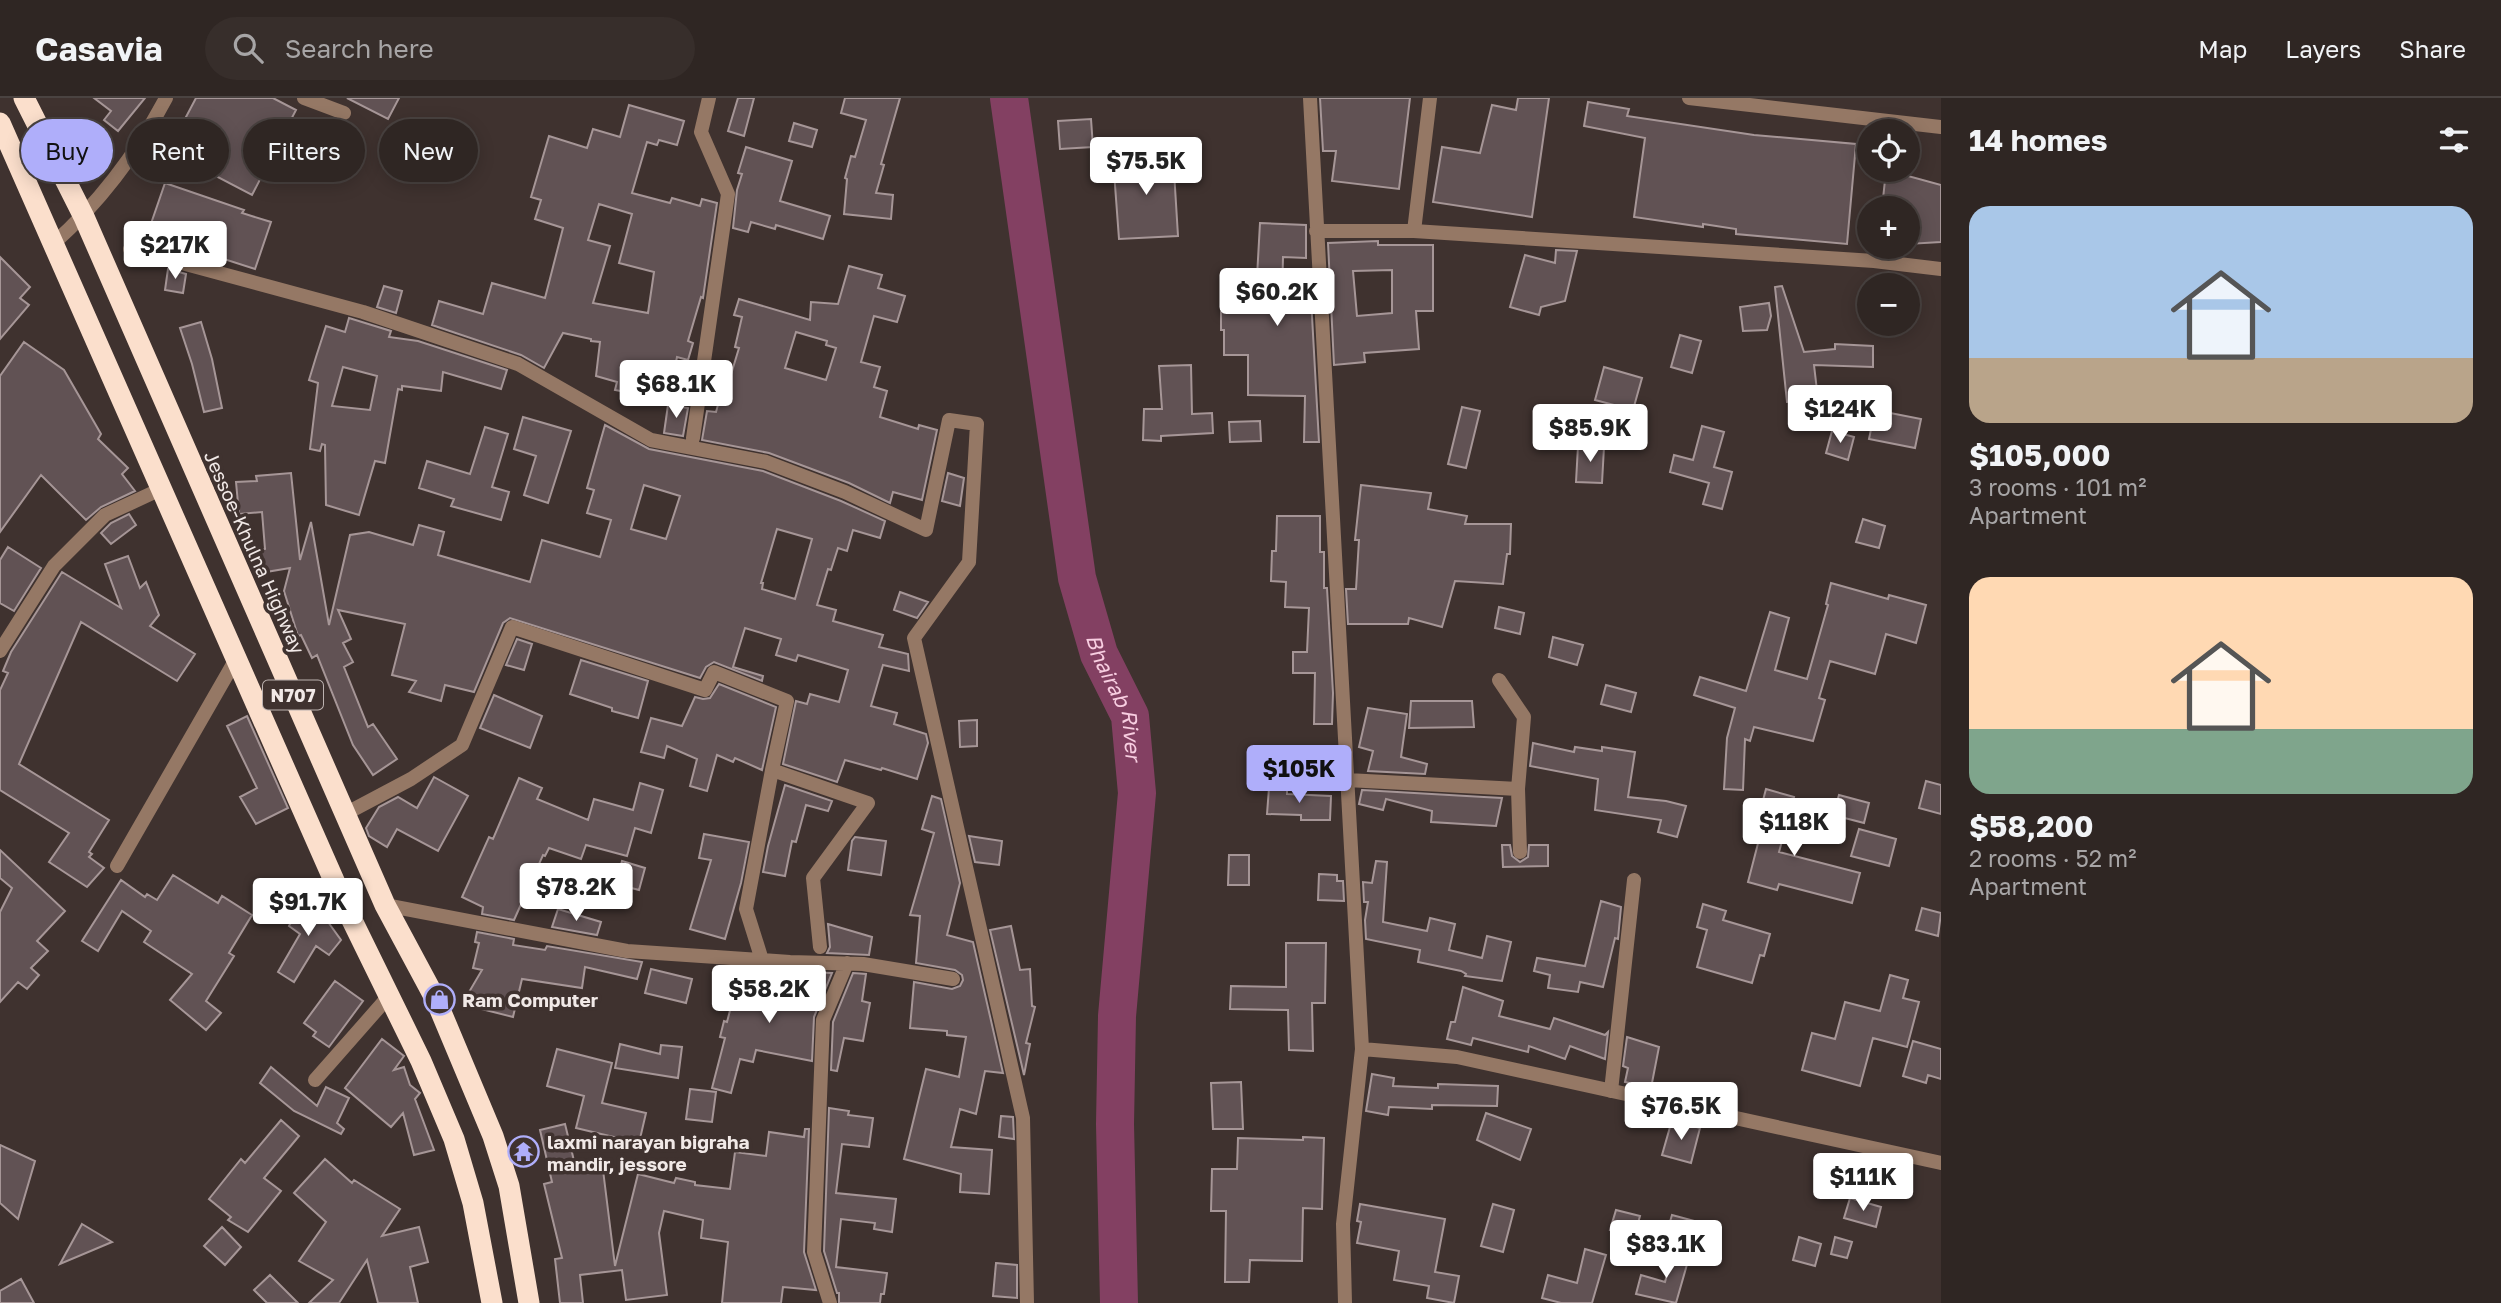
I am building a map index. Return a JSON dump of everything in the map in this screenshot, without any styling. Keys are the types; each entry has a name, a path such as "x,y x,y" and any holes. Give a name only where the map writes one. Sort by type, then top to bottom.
{"highway":[{"name":"Jessoe-Khulna Highway","path":"24,98 83,217 385,905 436,1000 493,1136 509,1186 528,1303"},
{"name":"N707","path":"0,123 347,910 421,1061 454,1139 472,1203 492,1303"}],"street":[{"path":"52,244 83,217 147,135 166,98"},
{"path":"304,98 344,113"},
{"path":"693,438 728,194 701,132 709,98"},
{"path":"1310,98 1362,1049 1343,1224 1345,1303"},
{"path":"1414,231 1430,98"},
{"path":"1689,98 1941,127"},
{"path":"1316,231 1414,231 1874,261 1941,269"},
{"path":"130,249 363,312 519,364 652,440 766,462 845,492 926,530 949,420 977,424 970,562 914,638 1023,1118 1027,1303"},
{"path":"0,651 54,566 105,515 161,489"},
{"path":"345,814 411,779 462,745 512,627 705,690 714,672 787,701 746,909 762,960"},
{"path":"117,866 236,659"},
{"path":"1499,680 1524,717 1518,789 1520,852"},
{"path":"772,770 868,803 813,878 820,947"},
{"path":"1347,780 1518,789"},
{"path":"1612,1091 1634,880"},
{"path":"385,905 627,951 863,964 953,979"},
{"path":"830,1303 814,1252 823,1020 847,963"},
{"path":"315,1080 389,996"},
{"path":"1362,1049 1457,1057 1941,1163"}],"building":[{"path":"94,98 145,98 118,131 113,127 113,119 105,119 111,111"},
{"path":"196,98 273,98 296,110 291,119 243,119 243,182 259,182 252,195 227,182 229,119 185,119"},
{"path":"347,98 399,98 388,119"},
{"path":"738,98 754,98 744,136 728,131"},
{"path":"845,98 900,98 881,164 884,165 876,193 893,195 891,219 844,214 845,178 851,156 855,157 866,120 841,113"},
{"path":"1320,98 1410,98 1399,189 1332,181 1336,151 1323,151"},
{"path":"1518,98 1549,98 1532,217 1433,202 1442,147 1480,153 1492,105 1516,110"},
{"path":"1588,102 1629,109 1627,116 1754,135 1856,144 1847,244 1736,234 1736,229 1634,217 1645,138 1584,126"},
{"path":"629,105 684,121 677,145 659,140 657,145 647,142 632,193 670,203 672,198 700,206 702,199 717,203 703,298 701,297 688,341 693,343 688,360 677,357 668,400 615,390 617,382 596,376 600,342 591,339 563,333 544,368 521,355 432,325 439,301 483,314 492,283 545,298 563,228 535,219 541,200 531,197 549,136 587,148 593,129 620,137","holes":["599,204 632,214 619,263 654,272 648,313 593,303 610,246 588,240"]},
{"path":"1091,119 1093,147 1060,149 1058,121"},
{"path":"794,123 817,130 812,147 789,141"},
{"path":"746,147 792,161 780,201 830,216 823,239 776,225 775,229 751,222 748,232 733,228 737,190 742,174 738,173"},
{"path":"1173,155 1178,236 1119,239 1113,158"},
{"path":"1920,179 1941,185 1941,242 1920,243 1920,196 1883,196 1885,182 1920,182"},
{"path":"165,183 271,222 255,269 196,250 194,256 145,241"},
{"path":"1260,223 1306,225 1306,258 1283,257 1282,298 1311,298 1319,442 1304,442 1305,396 1248,395 1248,355 1224,355 1221,312 1255,313"},
{"path":"1378,241 1378,245 1433,245 1433,311 1416,311 1419,349 1364,353 1365,362 1334,365 1328,243","holes":["1392,270 1392,313 1357,316 1353,271"]},
{"path":"1556,250 1577,251 1565,301 1541,307 1539,315 1510,307 1525,255 1555,263"},
{"path":"0,257 30,287 20,298 29,305 0,339"},
{"path":"849,266 882,275 878,288 905,296 897,322 874,316 861,362 880,367 874,387 887,391 880,417 918,429 919,425 937,430 922,500 893,492 890,503 849,483 769,453 702,440 707,411 716,412 725,380 729,381 739,348 735,347 742,317 734,315 739,299 810,320 811,302 838,304","holes":["796,332 827,341 826,345 836,348 826,380 785,368"]},
{"path":"168,269 186,274 183,293 165,290"},
{"path":"384,286 402,291 396,313 377,307"},
{"path":"1782,286 1804,352 1835,349 1835,344 1873,346 1873,367 1814,365 1818,399 1787,402 1775,287"},
{"path":"1769,303 1771,316 1767,330 1743,331 1740,307"},
{"path":"349,318 391,331 389,337 418,341 507,370 501,389 443,372 441,391 402,386 402,390 398,389 385,463 375,461 359,515 326,505 325,445 322,444 320,451 310,449 318,383 309,380 326,326 345,332","holes":["343,367 377,376 370,410 332,406"]},
{"path":"201,322 222,408 204,412 180,328"},
{"path":"1680,335 1701,341 1692,373 1671,367"},
{"path":"24,342 64,370 101,434 98,439 128,468 122,474 135,491 101,507 86,520 41,475 0,532 0,376"},
{"path":"1191,365 1192,414 1212,413 1213,433 1161,436 1161,441 1143,440 1144,409 1162,409 1159,366"},
{"path":"1604,367 1642,378 1633,410 1595,400"},
{"path":"668,405 688,408 683,436 664,433"},
{"path":"1462,407 1480,411 1466,468 1448,464"},
{"path":"1875,410 1921,419 1915,448 1869,439"},
{"path":"523,417 571,431 548,503 524,495 536,456 514,449"},
{"path":"1260,421 1261,441 1230,442 1229,422"},
{"path":"605,425 649,449 763,471 885,521 880,538 853,530 847,551 838,548 831,570 828,569 817,605 836,610 833,621 883,635 879,647 908,654 909,671 883,665 871,706 897,713 894,724 926,734 928,743 917,779 845,760 837,782 783,764 796,701 807,704 810,694 839,702 848,670 798,655 796,661 776,655 781,639 745,628 733,667 763,676 762,681 714,662 706,667 700,678 510,618 503,623 474,692 445,685 441,701 409,692 416,681 392,675 405,624 338,610 351,639 343,643 353,662 344,667 368,727 373,724 397,759 373,775 353,745 317,655 312,658 301,635 298,636 284,591 290,568 260,573 257,550 265,549 262,512 239,514 236,482 257,481 256,476 291,473 300,560 311,522 329,625 350,535 369,532 413,545 419,525 444,532 438,555 530,582 542,540 600,557 611,520 587,513 594,490 587,488","holes":["644,485 680,496 666,539 631,529","777,529 812,539 795,599 762,589 761,583"]},
{"path":"1702,426 1724,432 1714,467 1732,472 1722,509 1703,504 1709,483 1670,472 1674,455 1693,460"},
{"path":"485,427 508,434 492,487 509,492 501,520 451,506 454,499 419,488 427,461 470,474"},
{"path":"1832,431 1854,437 1848,460 1826,453"},
{"path":"1578,446 1604,447 1602,483 1576,482"},
{"path":"948,473 964,478 960,506 942,501"},
{"path":"1361,485 1431,493 1428,509 1467,516 1465,524 1511,524 1510,554 1507,554 1503,584 1455,581 1442,627 1409,618 1408,624 1348,624 1346,589 1356,589 1359,540 1355,540"},
{"path":"129,514 136,525 111,544 101,533 111,523"},
{"path":"1277,516 1320,516 1320,552 1324,552 1324,588 1327,588 1333,693 1332,724 1314,724 1315,673 1293,673 1293,652 1307,652 1309,608 1285,607 1286,582 1271,581 1272,551 1276,551"},
{"path":"1863,519 1885,526 1879,548 1856,542"},
{"path":"8,547 41,568 14,611 0,603 0,560"},
{"path":"128,556 140,588 146,582 159,615 150,626 195,654 177,681 81,622 19,764 109,820 89,852 92,854 89,857 104,868 87,887 49,862 69,833 0,790 0,690 8,673 3,671 11,652 62,572 121,608 105,564"},
{"path":"1831,583 1888,599 1889,595 1926,605 1916,643 1886,634 1875,674 1830,661 1819,698 1825,700 1813,741 1754,727 1750,741 1745,739 1743,790 1724,789 1727,738 1735,708 1694,695 1700,677 1746,691 1770,612 1789,618 1775,670 1807,679 1828,605 1826,604"},
{"path":"900,592 928,602 917,618 894,610"},
{"path":"1499,607 1524,613 1520,634 1495,628"},
{"path":"1553,637 1583,645 1577,665 1549,657"},
{"path":"517,639 532,644 524,670 506,665"},
{"path":"581,660 648,681 638,718 570,694"},
{"path":"719,684 776,707 762,770 735,758 733,762 717,755 707,791 690,786 697,759 667,746 664,758 641,752 651,718 682,726 695,697 710,698"},
{"path":"1606,685 1636,693 1631,712 1601,704"},
{"path":"494,695 542,716 530,748 480,728"},
{"path":"1411,701 1472,701 1474,727 1409,728"},
{"path":"1368,708 1407,714 1401,757 1427,764 1425,774 1368,771 1373,751 1359,747"},
{"path":"247,716 288,808 256,824 240,797 257,788 227,726"},
{"path":"977,720 977,746 960,747 959,721"},
{"path":"1533,743 1574,752 1575,747 1602,751 1602,747 1635,752 1628,797 1686,806 1677,837 1658,832 1661,820 1595,810 1598,779 1530,766"},
{"path":"434,777 468,796 438,851 397,829 387,847 369,836 366,828 379,807 398,797 417,808"},
{"path":"519,778 542,788 537,799 588,820 594,799 633,810 640,783 663,790 651,833 635,828 627,856 586,845 581,859 549,848 545,856 543,855 514,920 482,914 483,907 462,897 489,837 493,839"},
{"path":"1926,781 1941,785 1941,814 1919,808"},
{"path":"785,785 832,801 828,811 806,805 796,842 792,841 785,876 763,872"},
{"path":"1269,788 1287,789 1287,794 1331,796 1330,820 1301,820 1301,815 1267,814"},
{"path":"1766,789 1794,797 1779,852 1860,873 1852,903 1779,884 1777,890 1748,882 1763,824 1757,823"},
{"path":"1362,790 1502,798 1496,826 1431,822 1432,811 1386,799 1383,810 1359,804"},
{"path":"1839,795 1869,803 1864,823 1833,815"},
{"path":"932,796 941,799 960,883 947,935 973,942 1003,1073 985,1071 976,1114 960,1109 951,1147 992,1150 989,1194 960,1192 961,1174 904,1159 926,1069 959,1077 966,1037 947,1035 947,1031 910,1028 914,982 952,989 960,986 963,980 962,975 955,970 916,963 920,916 910,915 934,833 922,829"},
{"path":"1859,829 1896,839 1889,866 1851,856"},
{"path":"704,834 749,842 725,939 690,929 711,860 699,858"},
{"path":"969,836 1002,841 999,865 975,862"},
{"path":"855,837 886,841 881,875 848,870 852,841"},
{"path":"1502,845 1510,845 1512,856 1520,862 1528,857 1529,845 1548,845 1548,866 1503,867"},
{"path":"0,850 65,911 37,941 48,951 31,968 39,975 27,989 18,982 0,1002 0,912 12,888 0,878"},
{"path":"1229,855 1249,855 1249,885 1228,885"},
{"path":"622,861 645,868 639,890 616,884"},
{"path":"1376,861 1387,862 1383,922 1427,931 1430,918 1455,924 1449,950 1482,958 1487,936 1511,942 1502,981 1465,976 1461,971 1418,962 1420,950 1366,939 1368,902 1364,902 1363,882 1372,883"},
{"path":"1319,874 1337,875 1337,881 1343,881 1344,901 1318,900"},
{"path":"173,875 218,903 222,896 252,915 229,953 234,956 206,1001 221,1013 206,1030 170,1000 192,974 144,942 151,931 122,911 98,951 82,941 121,880 145,897 147,894 157,900"},
{"path":"307,893 341,940 329,955 316,946 294,982 278,972 300,934 289,926"},
{"path":"1601,901 1621,907 1618,939 1615,938 1603,987 1580,982 1578,992 1548,988 1550,975 1534,971 1537,958 1585,966"},
{"path":"1703,904 1726,911 1723,920 1770,934 1764,956 1760,955 1752,983 1697,967 1707,930 1697,927"},
{"path":"1922,908 1941,913 1938,936 1916,930"},
{"path":"558,909 601,922 597,935 552,927"},
{"path":"828,924 872,937 869,955 827,953 830,947"},
{"path":"1011,926 1020,970 1030,969 1032,1006 1035,1007 1026,1043 1030,1044 1024,1075 990,930"},
{"path":"477,932 514,939 513,945 545,950 547,946 642,962 637,979 585,967 582,988 522,979 513,1017 462,1004 482,970 473,968 479,943 475,942"},
{"path":"1286,943 1326,943 1325,1003 1312,1003 1313,1051 1289,1050 1288,1010 1230,1009 1231,986 1286,987"},
{"path":"651,969 692,979 686,1003 645,993"},
{"path":"800,972 832,973 814,1017 812,1061 756,1050 753,1062 740,1059 731,1093 712,1088 725,1038 720,1037 724,1021 727,1022 738,980 802,997 797,986"},
{"path":"853,973 866,974 862,1001 870,1003 863,1041 844,1038 837,1071 831,1070 833,1022"},
{"path":"1890,975 1908,980 1903,998 1919,1002 1907,1047 1873,1038 1860,1086 1802,1070 1812,1033 1835,1039 1845,1002 1880,1011"},
{"path":"335,981 363,1001 329,1047 313,1036 316,1032 304,1023"},
{"path":"1463,987 1503,1001 1499,1016 1550,1029 1554,1018 1605,1035 1608,1032 1605,1059 1570,1046 1565,1059 1529,1046 1528,1052 1473,1038 1471,1045 1447,1039 1451,1022 1455,1022"},
{"path":"1627,1037 1659,1047 1651,1088 1625,1082 1628,1068 1623,1066"},
{"path":"382,1039 404,1056 394,1070 404,1067 410,1085 420,1093 415,1099 434,1150 414,1155 403,1113 391,1127 345,1088"},
{"path":"1913,1041 1941,1049 1941,1079 1928,1075 1926,1083 1903,1076"},
{"path":"620,1044 660,1054 661,1045 682,1047 678,1078 615,1068"},
{"path":"557,1049 612,1063 602,1103 646,1113 639,1143 576,1128 584,1096 547,1086"},
{"path":"271,1067 317,1106 326,1087 349,1098 337,1123 344,1129 341,1134 294,1111 260,1083"},
{"path":"1372,1074 1394,1078 1393,1086 1498,1086 1497,1106 1432,1105 1432,1109 1389,1107 1388,1115 1366,1111"},
{"path":"1241,1082 1243,1129 1213,1129 1211,1083"},
{"path":"690,1089 716,1092 712,1122 686,1119"},
{"path":"829,1108 849,1111 848,1115 873,1118 869,1147 842,1144 836,1193 896,1199 892,1232 874,1229 875,1223 841,1219 836,1267 887,1273 880,1303 839,1303 839,1293 824,1251"},
{"path":"1486,1113 1531,1129 1520,1160 1477,1140"},
{"path":"1001,1116 1013,1117 1014,1139 999,1137"},
{"path":"281,1120 299,1136 264,1178 281,1191 248,1232 228,1220 231,1217 209,1199 241,1159 245,1163"},
{"path":"1672,1120 1700,1128 1691,1163 1662,1155"},
{"path":"565,1124 577,1173 603,1170 615,1266 638,1174 674,1183 676,1178 695,1182 695,1185 730,1189 735,1152 766,1156 769,1132 804,1137 805,1129 809,1129 804,1252 816,1290 783,1287 781,1303 722,1303 728,1242 701,1238 703,1220 664,1211 659,1233 667,1295 626,1300 622,1270 580,1275 583,1303 560,1303 555,1259 562,1258 544,1184 552,1182 540,1130"},
{"path":"1303,1137 1324,1138 1322,1209 1303,1208 1302,1261 1250,1260 1249,1282 1225,1282 1226,1211 1211,1211 1212,1169 1237,1169 1238,1138 1303,1140"},
{"path":"0,1145 35,1161 18,1219 0,1203"},
{"path":"325,1159 352,1183 354,1180 400,1209 382,1236 419,1227 428,1262 410,1267 418,1303 378,1303 367,1260 339,1303 309,1303 333,1280 299,1261 326,1222 294,1193"},
{"path":"1850,1198 1881,1207 1876,1227 1844,1218"},
{"path":"1360,1204 1445,1219 1435,1272 1459,1276 1454,1303 1427,1298 1429,1286 1394,1280 1399,1251 1357,1243 1361,1222 1357,1221"},
{"path":"1493,1204 1514,1210 1503,1252 1481,1246"},
{"path":"1616,1210 1640,1216 1634,1237 1610,1230"},
{"path":"1672,1215 1698,1222 1693,1243 1666,1235"},
{"path":"82,1224 112,1242 60,1264"},
{"path":"222,1227 241,1247 225,1265 204,1246"},
{"path":"1799,1237 1821,1244 1815,1266 1793,1260"},
{"path":"1835,1237 1852,1242 1847,1258 1831,1254"},
{"path":"1585,1249 1606,1255 1592,1303 1561,1303 1542,1298 1548,1275 1577,1283"},
{"path":"1674,1250 1690,1254 1676,1303 1636,1294 1641,1275 1665,1282"},
{"path":"996,1263 1017,1265 1017,1298 993,1296"},
{"path":"270,1275 298,1303 267,1303 254,1290"},
{"path":"21,1279 34,1303 0,1303 0,1291"}],"waterway":[{"name":"Bhairab River","path":"1009,98 1077,578 1099,654 1130,716 1137,793 1117,1016 1115,1124 1119,1303"}],"place":[{"name":"Ram Computer","path":"439,999"},
{"name":"laxmi narayan bigraha mandir, jessore","path":"524,1152"}]}
